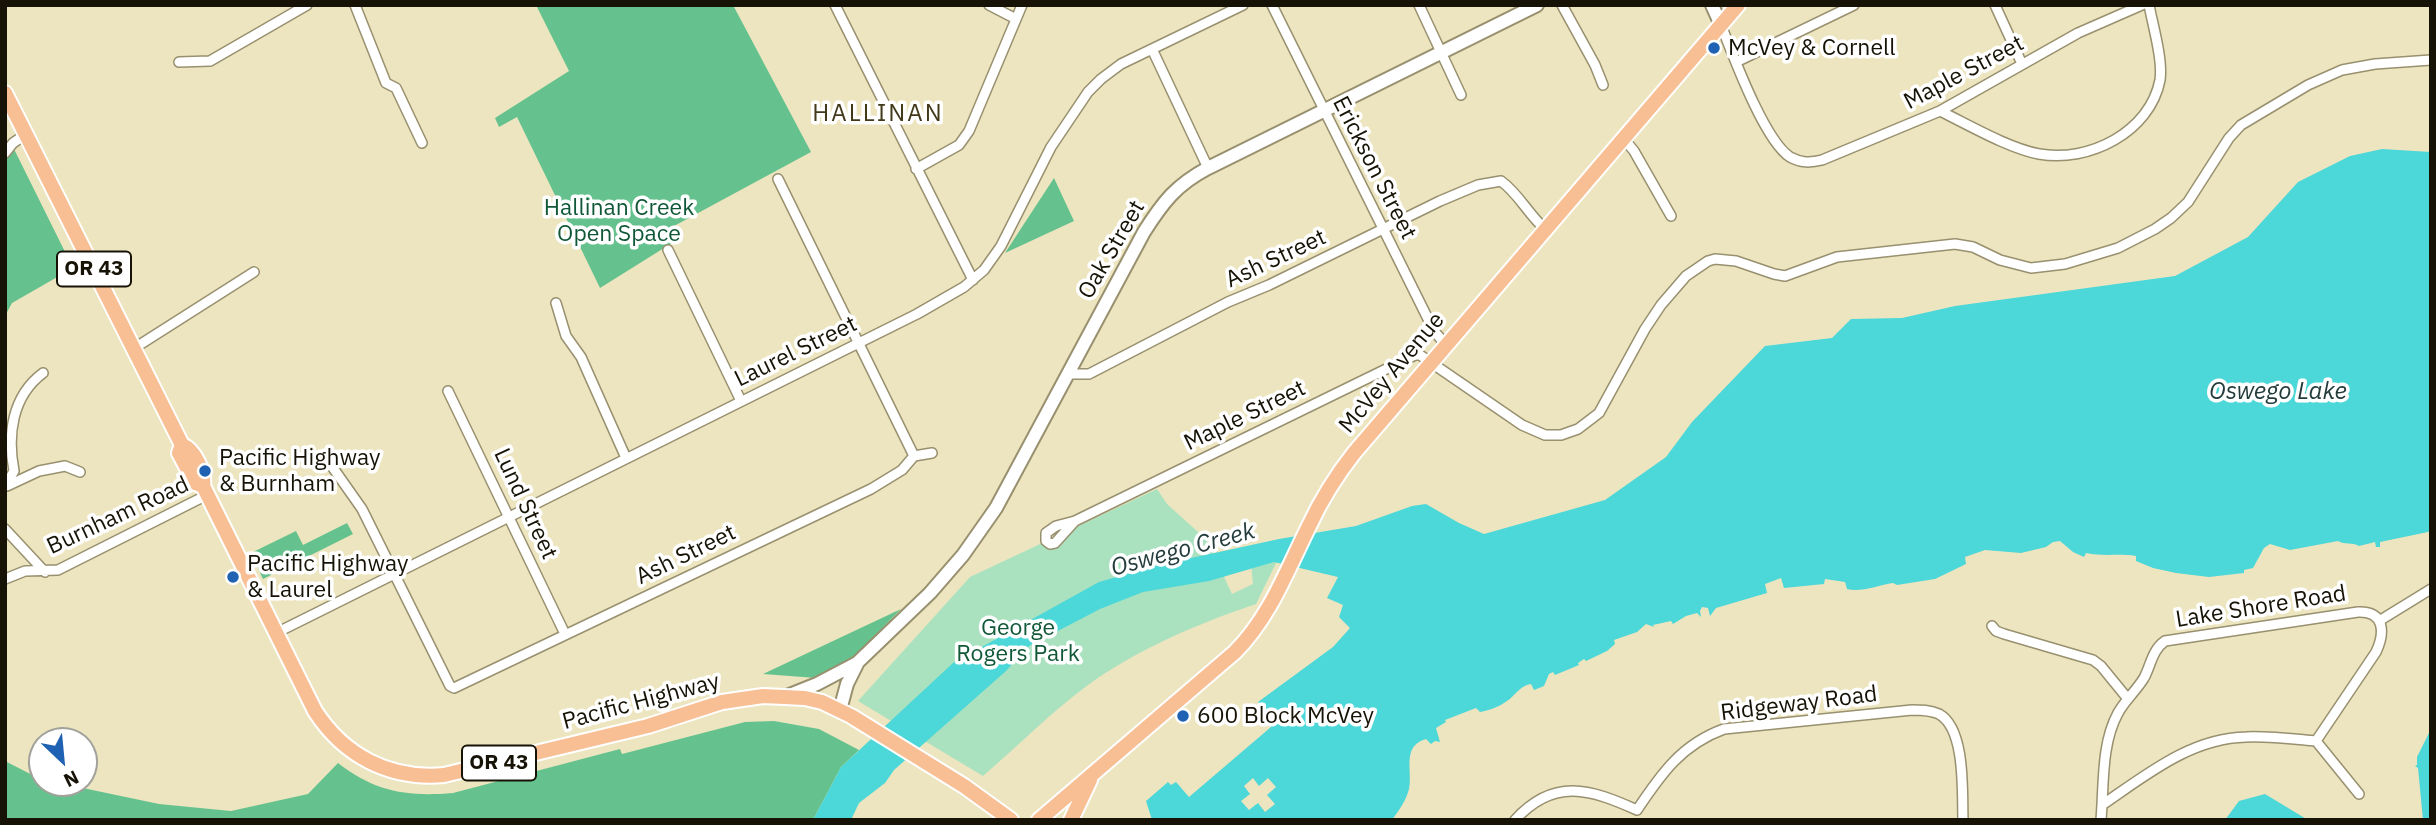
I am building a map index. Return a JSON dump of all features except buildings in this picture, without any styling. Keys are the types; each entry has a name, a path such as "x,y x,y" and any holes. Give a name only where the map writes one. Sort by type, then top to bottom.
{"main road":[{"name":"McVey Avenue","path":"1039,820 1244,643 1263,617 1310,524 1343,467 1738,5"},
{"name":"Pacific Highway","path":"5,93 182,445 180,453 195,483 205,491 315,711 348,749 377,766 396,773 416,776 464,772 648,726 722,702 763,696 805,698 846,713 964,786 1011,820"},
{"name":"McVey Avenue","path":"1071,820 1094,773"}],"street":[{"path":"180,62 210,61 307,5"},
{"path":"355,5 386,83 396,88 422,142"},
{"path":"835,5 972,280"},
{"path":"989,5 1016,19"},
{"path":"916,169 959,145 969,131 1022,5"},
{"name":"Laurel Street","path":"276,633 916,314 972,280 1001,246 1051,147 1088,92 1112,70 1243,5"},
{"name":"Erickson Street","path":"1272,5 1434,331 1446,345"},
{"path":"1419,5 1461,95"},
{"name":"Oak Street","path":"786,696 858,663 930,593 963,555 996,508 1158,209 1180,185 1208,168 1537,5"},
{"path":"1562,5 1603,85"},
{"path":"1712,5 1736,62 1854,5"},
{"path":"1995,5 2022,64"},
{"name":"Maple Street","path":"1736,62 1773,138 1789,156 1810,163 1940,111 2078,33 2142,5"},
{"path":"1940,111 2023,148 2054,156 2086,151 2124,135 2144,117 2152,105 2160,77 2149,5"},
{"path":"1152,49 1208,168"},
{"path":"1431,362 1522,425 1545,435 1561,435 1578,429 1599,413 1645,328 1661,305 1686,276 1708,261 1736,261 1785,276 1837,257 1955,244 1973,247 2000,260 2031,268 2065,264 2118,248 2171,218 2188,202 2229,138 2241,125 2308,85 2342,70 2375,64 2431,60"},
{"path":"5,153 26,134"},
{"path":"1624,139 1634,151 1671,216"},
{"path":"778,178 914,456 932,453"},
{"name":"Ash Street","path":"1068,374 1089,374 1228,302 1478,185 1501,181 1519,198 1531,217 1545,229"},
{"path":"668,250 741,401"},
{"path":"134,349 254,272"},
{"path":"555,303 566,336 581,357 626,458"},
{"name":"Maple Street","path":"1075,521 1411,356 1420,355 1431,362"},
{"path":"5,487 14,471 10,440 16,411 26,390 43,373"},
{"name":"Lund Street","path":"448,391 565,634"},
{"name":"Ash Street","path":"393,574 450,686 454,688 871,489 902,470 914,456"},
{"path":"331,465 362,509 393,574"},
{"path":"5,487 39,471 65,466 80,472"},
{"name":"Burnham Road","path":"5,579 25,571 58,570 205,491"},
{"path":"5,529 45,572"},
{"path":"2379,621 2431,589"},
{"name":"Lake Shore Road","path":"2101,820 2109,734 2119,712 2144,678 2156,649 2165,641 2358,612 2371,613 2379,621 2381,641 2316,741"},
{"path":"1992,626 2004,634 2093,660 2128,699"},
{"name":"Oak Street","path":"846,713 847,684 858,663"},
{"name":"Ridgeway Road","path":"1637,810 1667,769 1687,748 1699,739 1724,729 1912,710 1930,711 1940,715 1955,738 1963,786 1963,820"},
{"path":"2102,805 2192,748 2246,737 2316,741 2359,794"},
{"path":"1515,820 1539,798 1566,790 1586,791 1637,810 1644,820"}],"green space":[{"name":"Hallinan Creek Open Space","path":"536,5 733,5 811,152 674,226 680,238 600,288 517,117 499,127 495,118 569,71"},
{"path":"13,147 73,268 12,303 5,316 5,161"},
{"path":"1054,178 1074,221 1005,253"},
{"name":"George Rogers Park","path":"1157,489 1167,504 1207,540 1232,594 1253,584 1250,554 1282,551 1256,604 1169,638 1126,660 1061,706 983,776 858,701 970,577"},
{"path":"347,523 353,534 263,579 251,553 296,531 303,545"},
{"path":"901,609 853,658 816,678 763,674"},
{"path":"774,721 819,729 859,750 841,767 813,820 5,820 5,761 28,773 28,797 98,797 98,791 159,804 231,811 308,794 338,763 365,780 393,790 421,794 453,793 620,749 622,754 745,722"}],"water":[{"name":"Oswego Lake","path":"2382,149 2431,152 2431,530 2428,532 2380,542 2380,547 2376,547 2375,542 2359,546 2338,541 2290,550 2270,544 2264,548 2253,568 2244,570 2244,573 2209,577 2153,568 2136,561 2136,556 2086,553 2084,557 2060,541 2021,553 1985,550 1965,557 1966,564 1935,579 1897,585 1893,583 1852,590 1847,589 1845,582 1825,579 1824,584 1784,588 1781,578 1765,584 1767,593 1716,608 1710,616 1708,608 1702,607 1701,617 1697,613 1673,624 1671,621 1653,625 1654,627 1646,624 1637,632 1614,640 1615,644 1607,651 1586,661 1584,659 1579,665 1555,675 1553,672 1549,674 1544,686 1534,690 1531,684 1527,685 1498,707 1480,712 1476,708 1445,720 1446,722 1436,728 1440,742 1431,744 1426,739 1413,747 1409,789 1392,820 1152,820 1146,801 1168,782 1171,785 1176,782 1189,797 1271,727 1259,711 1263,708 1258,702 1333,647 1350,628 1339,617 1343,605 1327,598 1338,577 1274,562 1209,581 1143,592 1100,609 1029,646 1006,671 894,770 885,783 859,803 851,820 813,820 841,767 953,663 1099,582 1159,565 1279,539 1356,526 1412,506 1426,504 1484,534 1605,500 1666,457 1692,422 1765,346 1832,338 1851,319 1902,318 1955,306 2175,276 2248,237 2298,182 2350,156"},
{"path":"2431,729 2431,820 2423,820 2418,768 2415,766"},
{"path":"2265,794 2308,820 2225,820 2239,801"}],"pier":[{"path":"1253,778 1259,786 1268,778 1276,787 1267,795 1275,804 1265,812 1258,803 1249,810 1241,801 1250,794 1244,786"}],"place":[{"name":"McVey & Cornell","path":"1714,48"},
{"name":"Pacific Highway & Burnham","path":"205,471"},
{"name":"Pacific Highway & Laurel","path":"233,577"},
{"name":"600 Block McVey","path":"1183,716"}],"district":[{"name":"HALLINAN","path":"878,114"}],"water label":[{"name":"Oswego Creek","path":"1183,550"}]}
